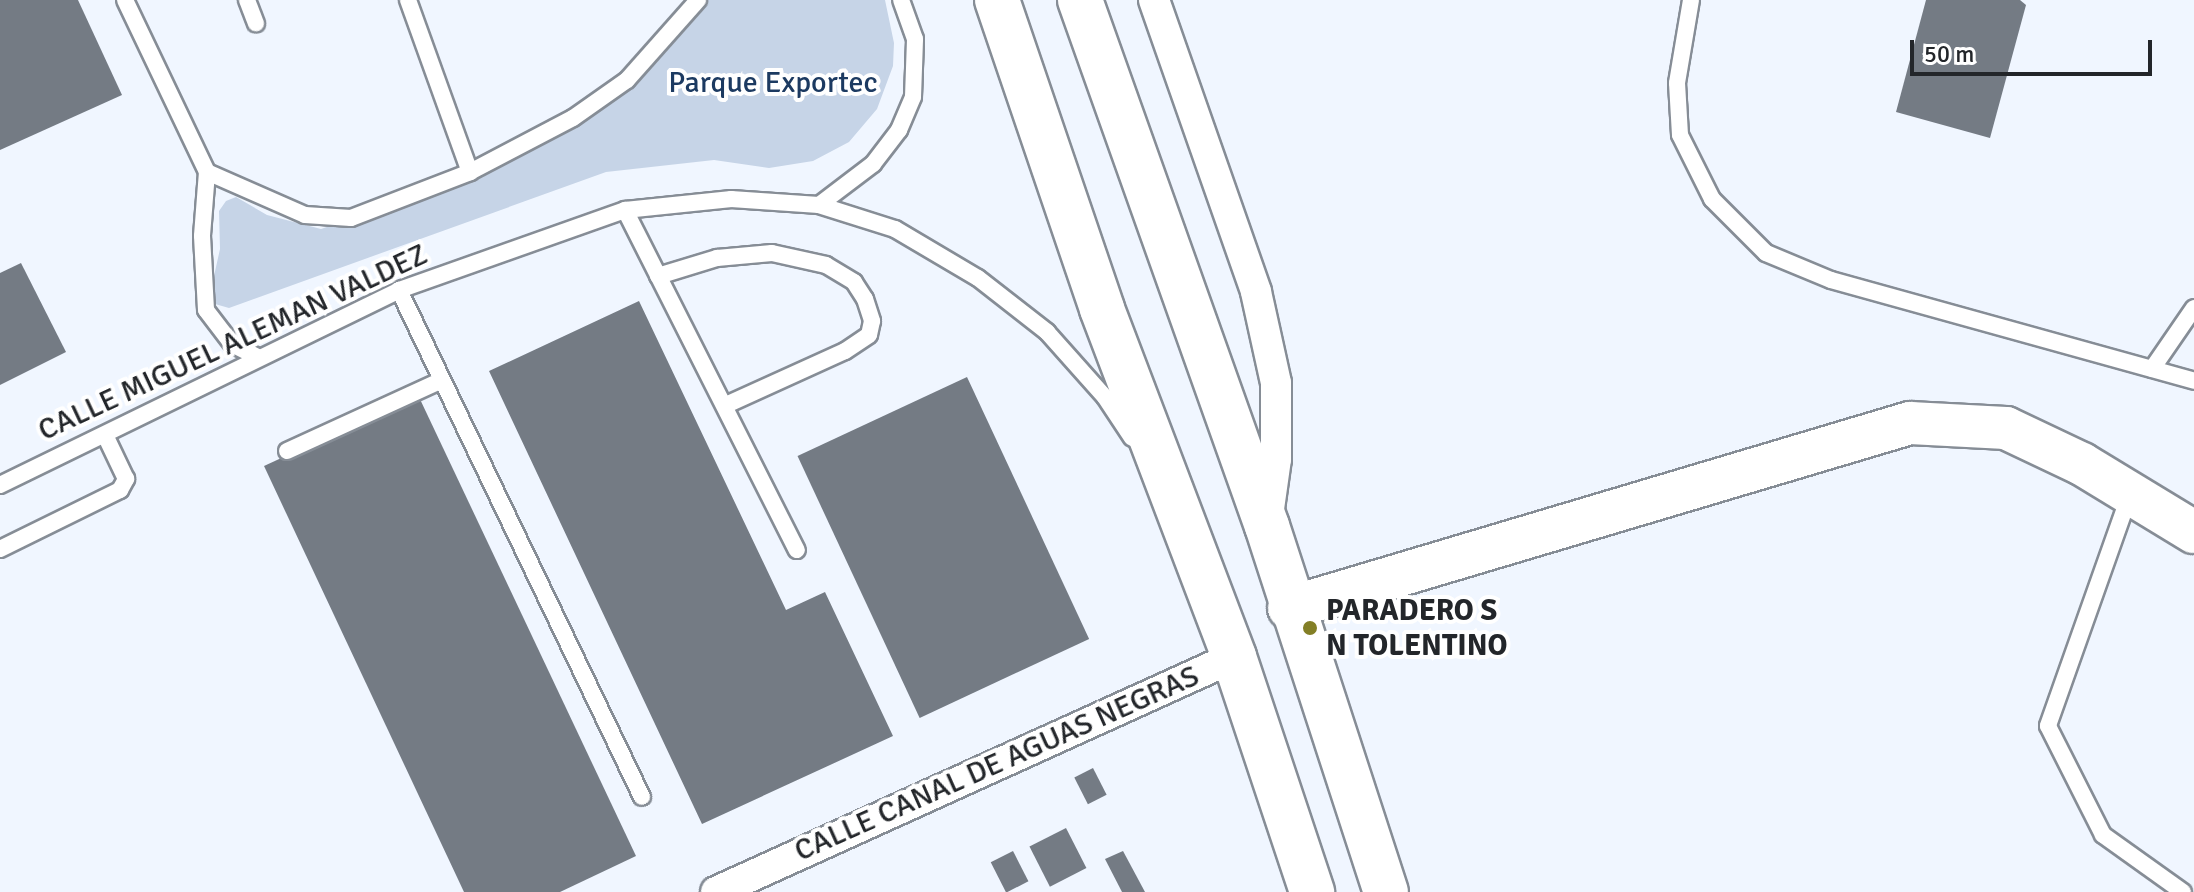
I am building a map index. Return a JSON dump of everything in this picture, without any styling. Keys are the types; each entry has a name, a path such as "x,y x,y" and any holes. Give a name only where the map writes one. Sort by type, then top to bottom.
{"main road":[{"path":"997,0 1175,506 1234,657 1312,892"},
{"path":"1080,0 1267,526 1289,608 1386,892"},
{"path":"1289,608 1910,423 2006,428 2130,492 2194,532"}],"street":[{"path":"1154,0 1256,292 1276,383 1276,459 1267,526"},
{"name":"CALLE CANAL DE AGUAS NEGRAS","path":"716,892 1234,657"}],"lane":[{"path":"125,0 207,172 202,236 206,310 232,344 259,358"},
{"path":"247,0 256,23"},
{"path":"408,0 470,172"},
{"name":"CALLE MIGUEL ALEMAN VALDEZ","path":"207,172 305,215 351,218 470,172 573,118 627,80 698,0"},
{"path":"819,205 873,164 899,130 913,97 915,39 901,0"},
{"path":"1691,0 1677,83 1680,135 1712,199 1766,253 1831,280 2194,381"},
{"name":"CALLE MIGUEL ALEMAN VALDEZ","path":"0,485 399,290 625,210 731,199 819,205 895,229 978,278 1047,332 1105,397 1175,506"},
{"path":"625,210 797,550"},
{"path":"658,276 717,258 772,253 826,265 854,282 865,299 872,321 869,335 845,351 726,405"},
{"path":"399,290 642,797"},
{"path":"2152,369 2194,308"},
{"path":"287,451 442,380"},
{"path":"0,549 114,494 125,476 105,435"},
{"path":"2130,492 2048,726 2103,835 2183,892"}],"green space":[{"name":"Parque Exportec","path":"702,0 885,0 894,43 893,66 877,109 849,142 813,161 769,168 714,160 606,172 229,308 215,304 210,294 220,249 219,211 226,201 236,197 267,215 321,229 379,209 584,117"}],"building":[{"path":"0,0 78,0 122,95 0,150"},
{"path":"1926,0 2020,0 2026,5 1990,138 1896,112"},
{"path":"21,263 66,352 0,385 0,273"},
{"path":"639,301 786,610 825,592 893,736 702,824 489,371"},
{"path":"967,377 1089,639 920,718 798,456"},
{"path":"418,395 636,856 560,892 464,892 264,466"},
{"path":"1093,768 1107,795 1088,804 1074,778"},
{"path":"1066,828 1086,868 1050,887 1029,847"},
{"path":"1013,851 1028,881 1006,892 991,862"},
{"path":"1123,851 1145,892 1122,892 1105,859"}],"place":[{"name":"PARADERO S N TOLENTINO","path":"1310,628"}]}
